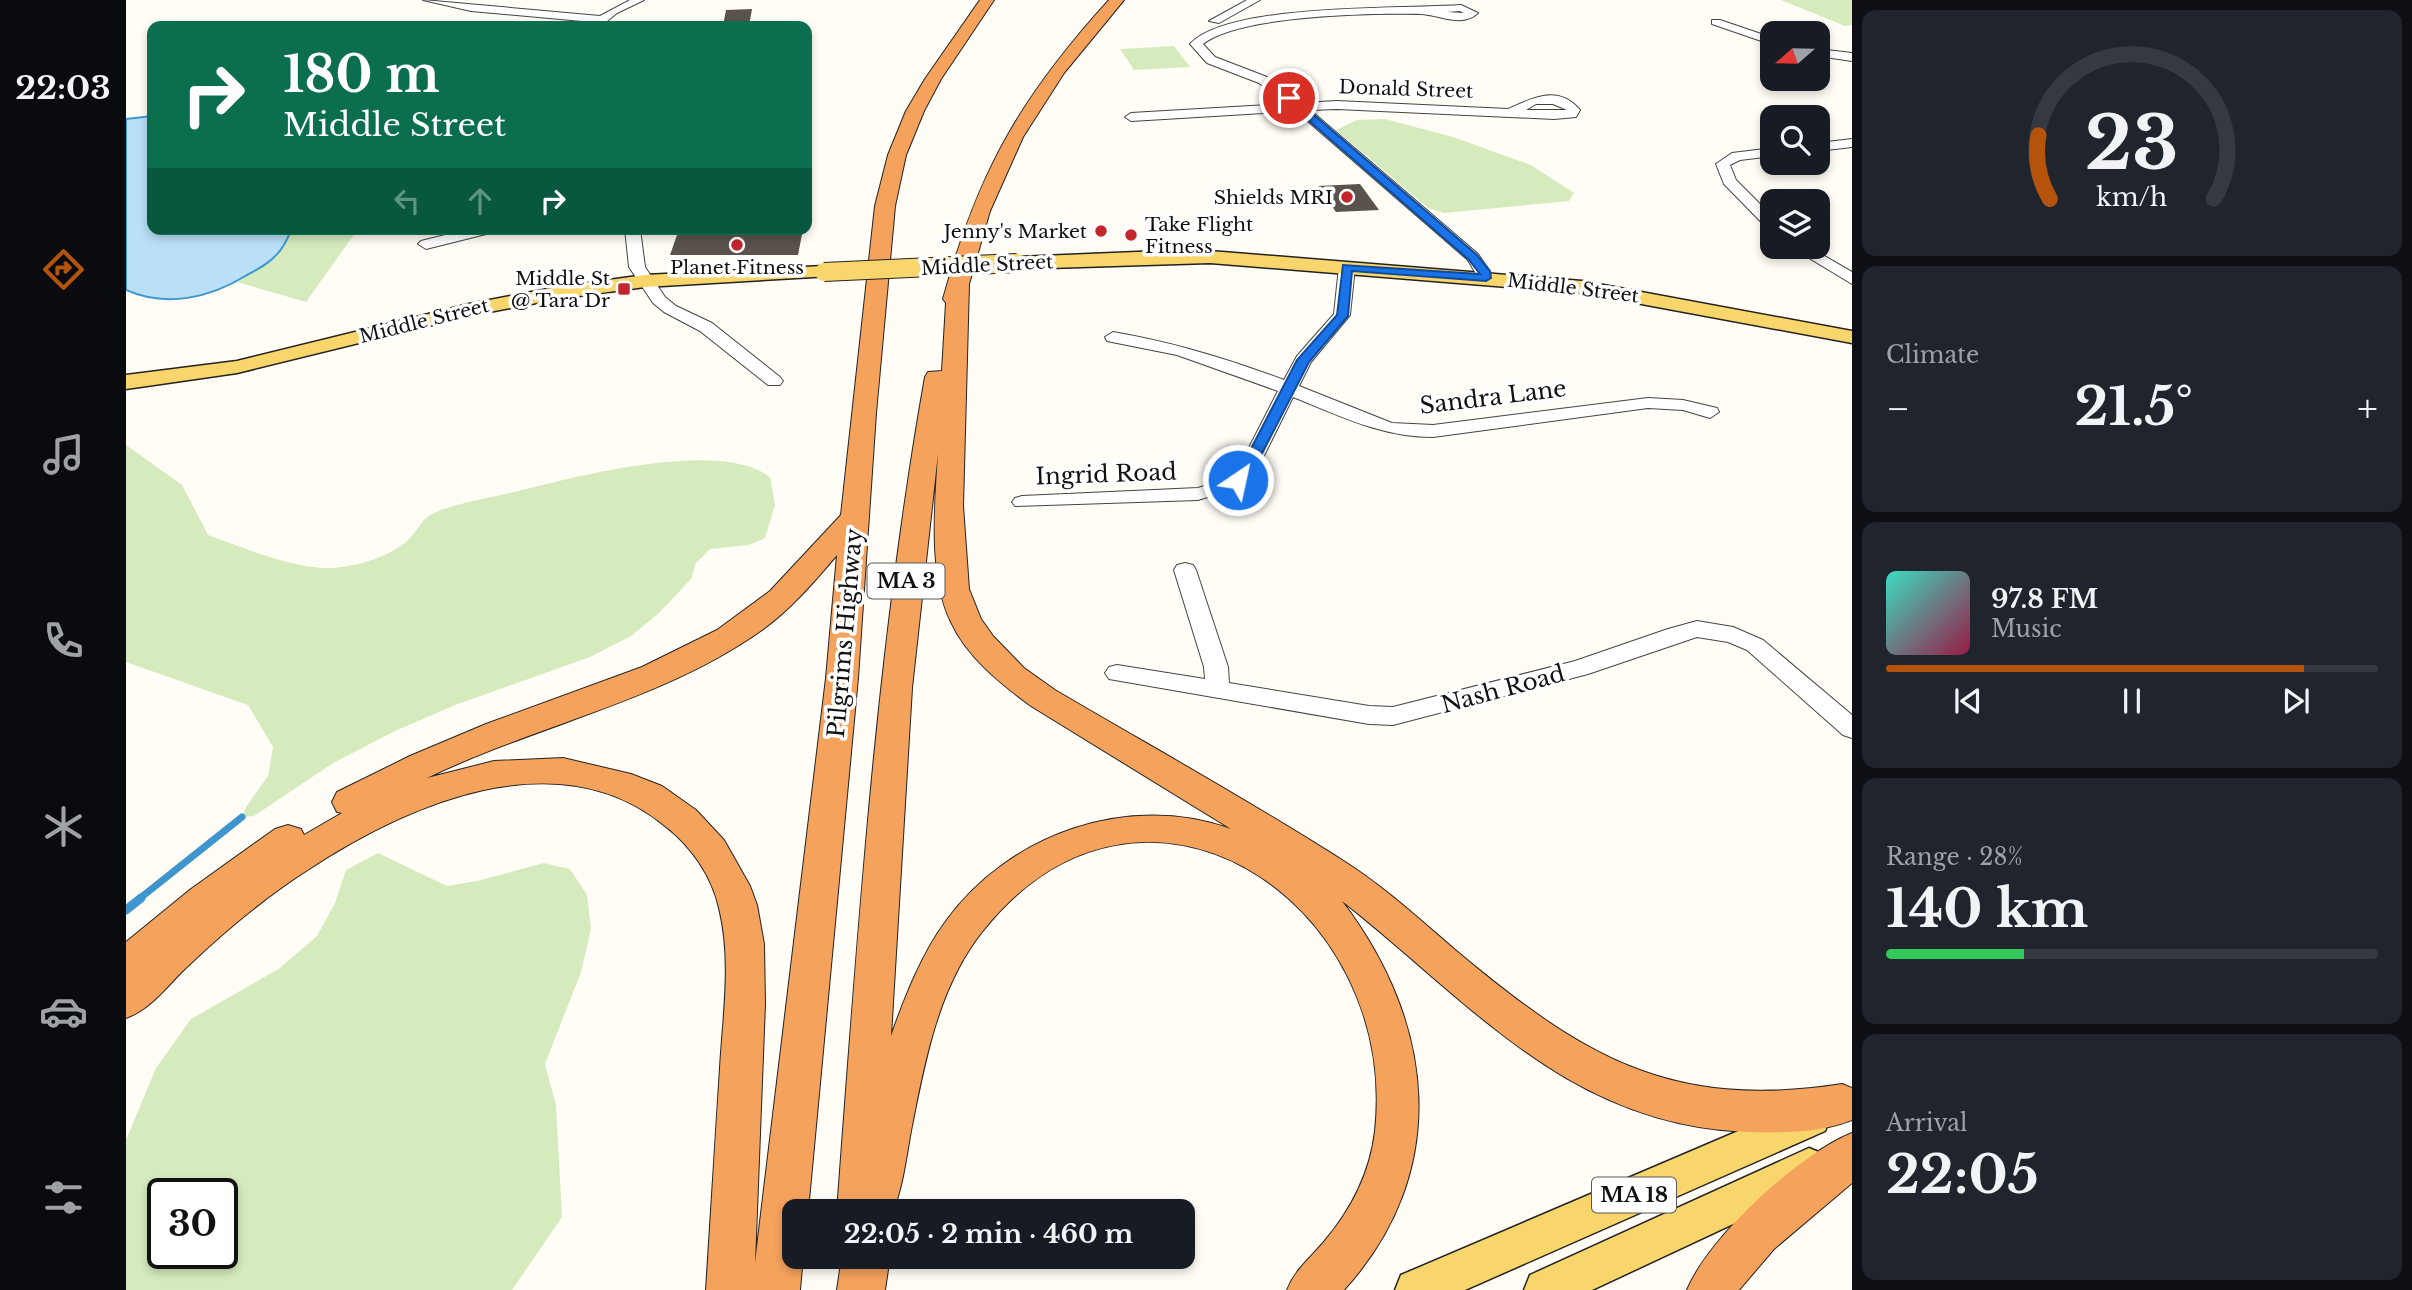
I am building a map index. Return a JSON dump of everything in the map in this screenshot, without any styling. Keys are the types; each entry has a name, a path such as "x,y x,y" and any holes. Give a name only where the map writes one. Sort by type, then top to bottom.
{"highway":[{"name":"Pilgrims Highway","path":"776,1290 842,678 884,217 903,137 923,95 987,0"},
{"name":"MA 3","path":"861,1199 889,767 903,612 929,415 958,282 986,191 1022,119 1068,53 1117,0"},
{"path":"958,282 950,450 952,577 966,622 1002,666 1043,698 1330,871 1518,1024 1574,1062 1640,1091 1703,1108 1772,1114 1847,1102"},
{"path":"126,966 158,937 249,866 314,822 362,795 472,742 661,672 737,632 788,593 855,516"},
{"path":"126,1000 205,929 284,868 352,825 405,798 479,776 535,771 598,777 651,796 691,826 713,853 731,887 742,926 745,994 730,1290"},
{"path":"876,1199 908,1053 922,1009 951,944 974,914 1008,881 1063,847 1114,831 1152,829 1192,832 1247,849 1281,869 1311,893 1339,924 1361,956 1386,1017 1393,1050 1399,1106 1395,1142 1386,1181 1359,1232 1311,1290"},
{"path":"1711,1290 1730,1262 1757,1233 1852,1155"},
{"path":"854,1290 856,1269"},
{"path":"861,1290 864,1269"}],"main road":[{"name":"Middle Street","path":"126,382 270,360 515,300 645,281 1184,257 1486,278 1632,294 1852,337"},
{"name":"MA 18","path":"1416,1290 1847,1102"},
{"name":"MA 18","path":"1545,1290 1718,1212 1852,1147"}],"street":[{"path":"428,0 480,9 588,21"},
{"path":"599,21 639,0"},
{"path":"1255,0 1228,22 1199,39 1196,44 1205,57 1263,80 1298,106 1473,257 1486,278"},
{"path":"1228,22 1424,11"},
{"path":"1716,22 1760,37"},
{"path":"1830,54 1852,57"},
{"name":"Donald Street","path":"1131,117 1351,105 1512,112"},
{"path":"1830,146 1852,144"},
{"path":"1760,153 1737,156 1723,164 1729,181 1760,213"},
{"path":"426,244 464,235"},
{"path":"628,235 637,267 645,281 670,309 706,327 774,381"},
{"path":"1819,259 1852,279"},
{"name":"Ingrid Road","path":"1023,502 1170,497 1198,494 1230,485 1246,471 1303,360 1342,316 1347,267"},
{"name":"Sandra Lane","path":"1113,337 1181,351 1387,427 1415,432 1634,404 1667,403 1710,412"},
{"path":"1185,570 1216,667 1218,690"},
{"name":"Nash Road","path":"1117,673 1369,715 1393,716 1592,664 1686,631 1709,629 1744,639 1766,652 1852,729"}],"green space":[{"path":"1781,0 1852,0 1852,25 1845,26"},
{"path":"1174,46 1190,67 1134,70 1120,49"},
{"path":"1385,119 1453,137 1531,165 1574,193 1569,201 1444,213 1428,208 1336,130 1357,120"},
{"path":"289,235 354,235 306,302 237,282"},
{"path":"126,445 182,485 208,535 269,557 317,568 351,566 383,556 409,539 430,515 455,505 649,464 718,461 747,466 770,477 775,505 765,538 749,545 710,549 696,563 691,579 659,613 631,636 590,657 455,705 395,731 333,763 254,816 242,817 268,776 273,747 248,705 126,662"},
{"path":"378,853 447,886 544,863 570,869 587,895 591,929 581,972 545,1064 556,1105 562,1217 512,1290 126,1290 126,1140 156,1068 191,1019 280,968 317,936 335,903 346,870"}],"water":[{"path":"147,117 147,235 289,235 282,248 260,268 203,295 172,299 126,290 126,119"}],"building":[{"path":"752,9 750,21 724,21 726,10"},
{"name":"Shields MRI","path":"1360,184 1379,210 1336,212 1318,186"},
{"name":"Planet Fitness","path":"677,235 802,235 798,255 670,255"}],"waterway":[{"path":"139,899 242,817"},
{"path":"126,910 141,898"}],"place":[{"name":"Shields MRI","path":"1347,197"},
{"name":"Jenny's Market","path":"1101,231"},
{"name":"Take Flight Fitness","path":"1131,235"},
{"name":"Planet Fitness","path":"737,245"},
{"name":"Middle St @ Tara Dr","path":"624,289"}],"route":[{"path":"1238,480 1246,471 1303,360 1342,316 1345,308 1347,267 1486,278 1473,257 1289,98"}]}
